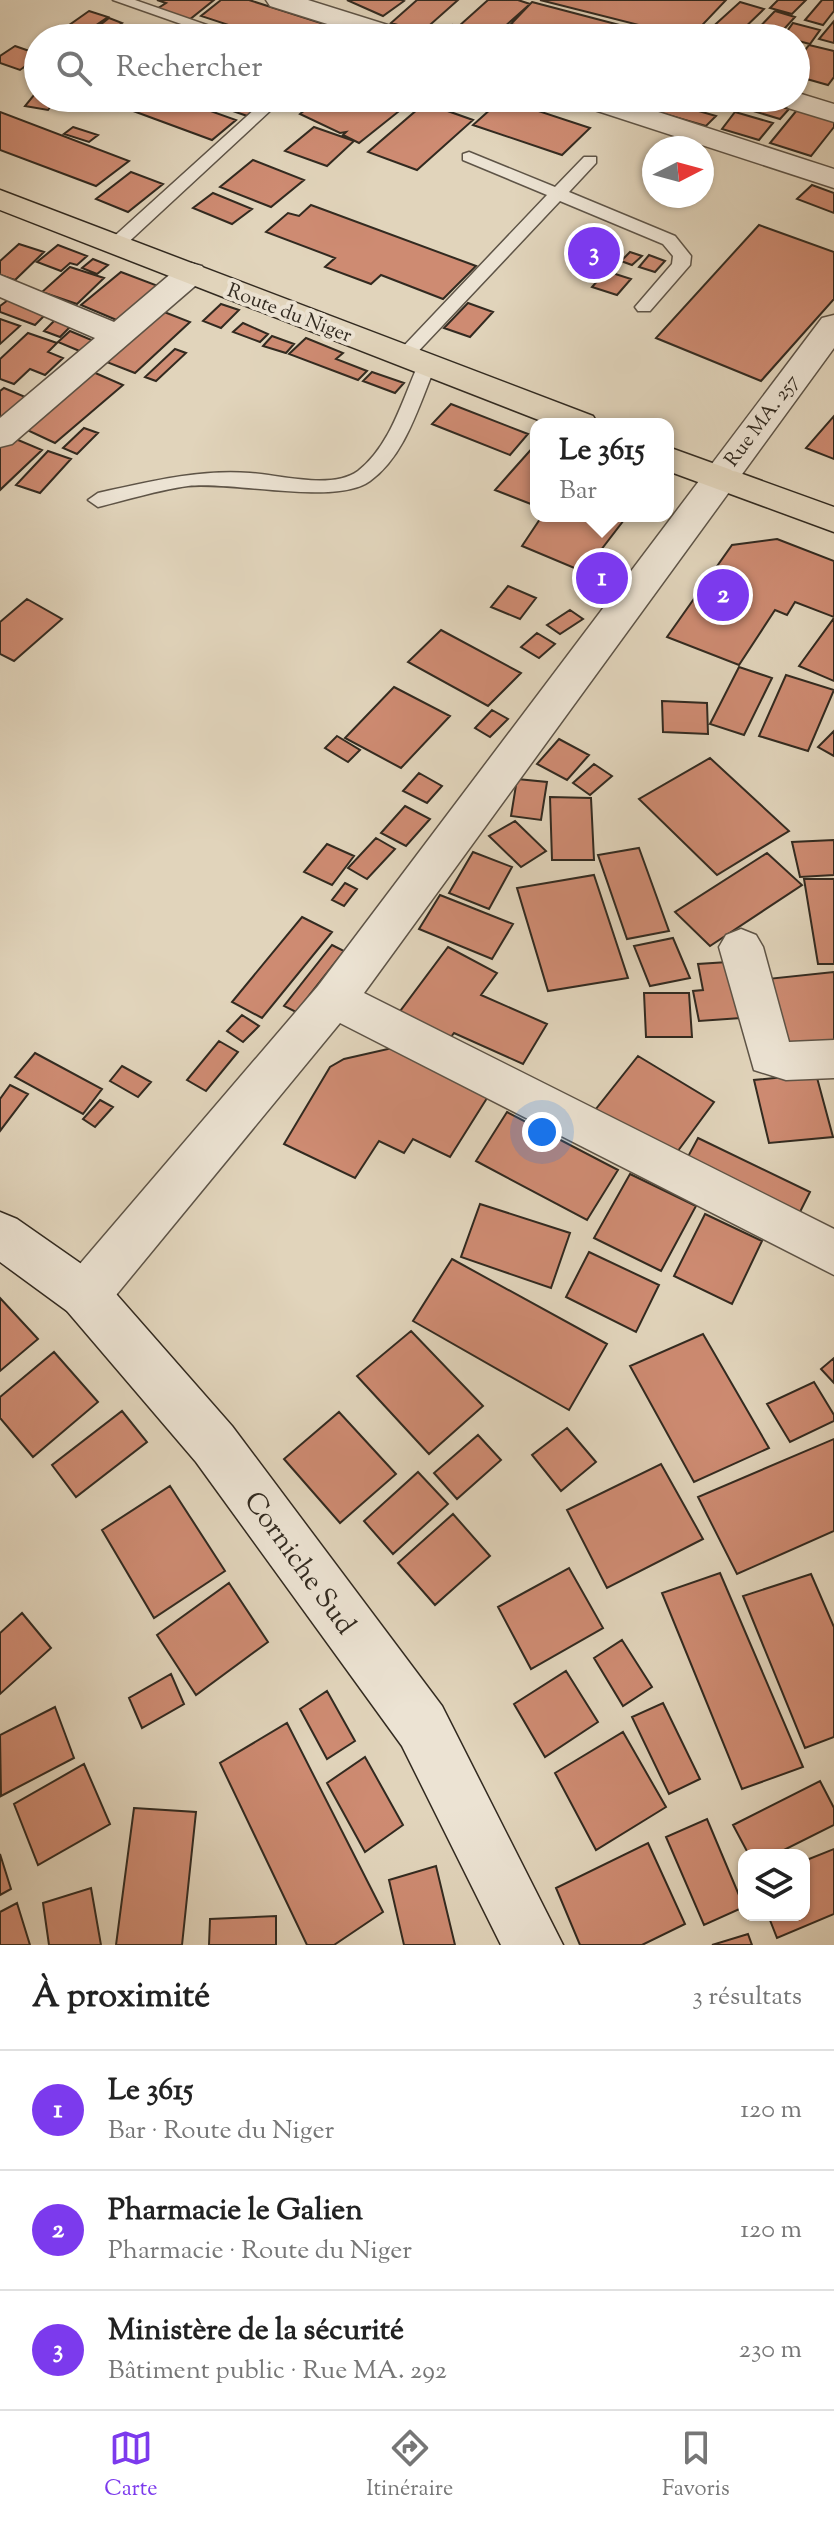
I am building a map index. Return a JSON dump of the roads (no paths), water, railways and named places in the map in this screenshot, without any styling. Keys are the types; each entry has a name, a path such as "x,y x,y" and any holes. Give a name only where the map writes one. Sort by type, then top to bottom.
{"main road":[{"name":"Route du Niger","path":"0,199 565,418"},
{"path":"674,460 834,520"}],"street":[{"path":"280,0 356,24"},
{"path":"810,106 834,113"},
{"path":"629,112 834,179"},
{"path":"0,436 191,273"},
{"path":"0,285 117,335"},
{"name":"Rue MA. 257","path":"85,1295 334,999 718,477 834,325"},
{"path":"741,947 770,1056 786,1061 834,1059"},
{"path":"334,999 834,1253"},
{"name":"Corniche Sud","path":"0,1234 85,1295 214,1444 422,1726 533,1945"}],"lane":[{"path":"120,0 193,24"},
{"path":"115,245 261,112"},
{"path":"469,157 655,232 678,248 681,265 644,307"},
{"path":"98,500 188,480 248,479 311,488 362,478 390,449 416,361 557,192 590,160"}],"place":[{"name":"Ministère de la sécurité","path":"594,253"},
{"name":"Le 3615","path":"602,578"},
{"name":"Pharmacie le Galien","path":"723,595"}]}
